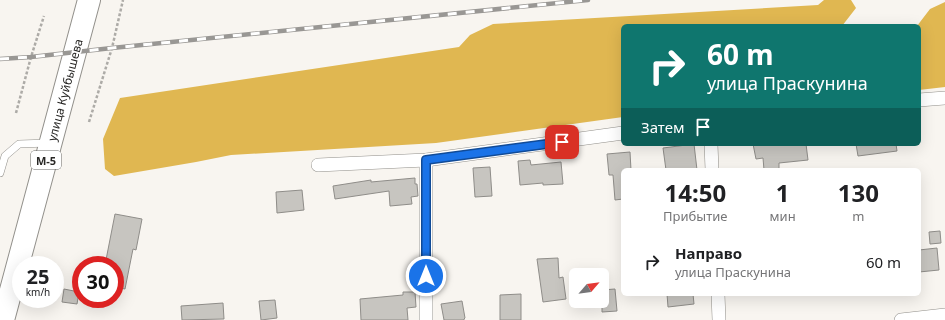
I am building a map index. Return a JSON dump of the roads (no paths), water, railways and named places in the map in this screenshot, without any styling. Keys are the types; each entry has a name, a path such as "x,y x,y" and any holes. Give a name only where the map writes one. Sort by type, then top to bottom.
{"highway":[{"name":"улица Куйбышева","path":"3,320 89,0"}],"street":[{"path":"921,100 945,98"},
{"path":"318,165 426,160 621,133"},
{"path":"711,146 712,168"},
{"path":"426,160 426,320"},
{"path":"718,296 719,320"},
{"path":"901,320 945,315"}],"lane":[{"path":"0,173 4,156 19,144 51,142"}],"railway":[{"path":"0,59 588,0"}]}
